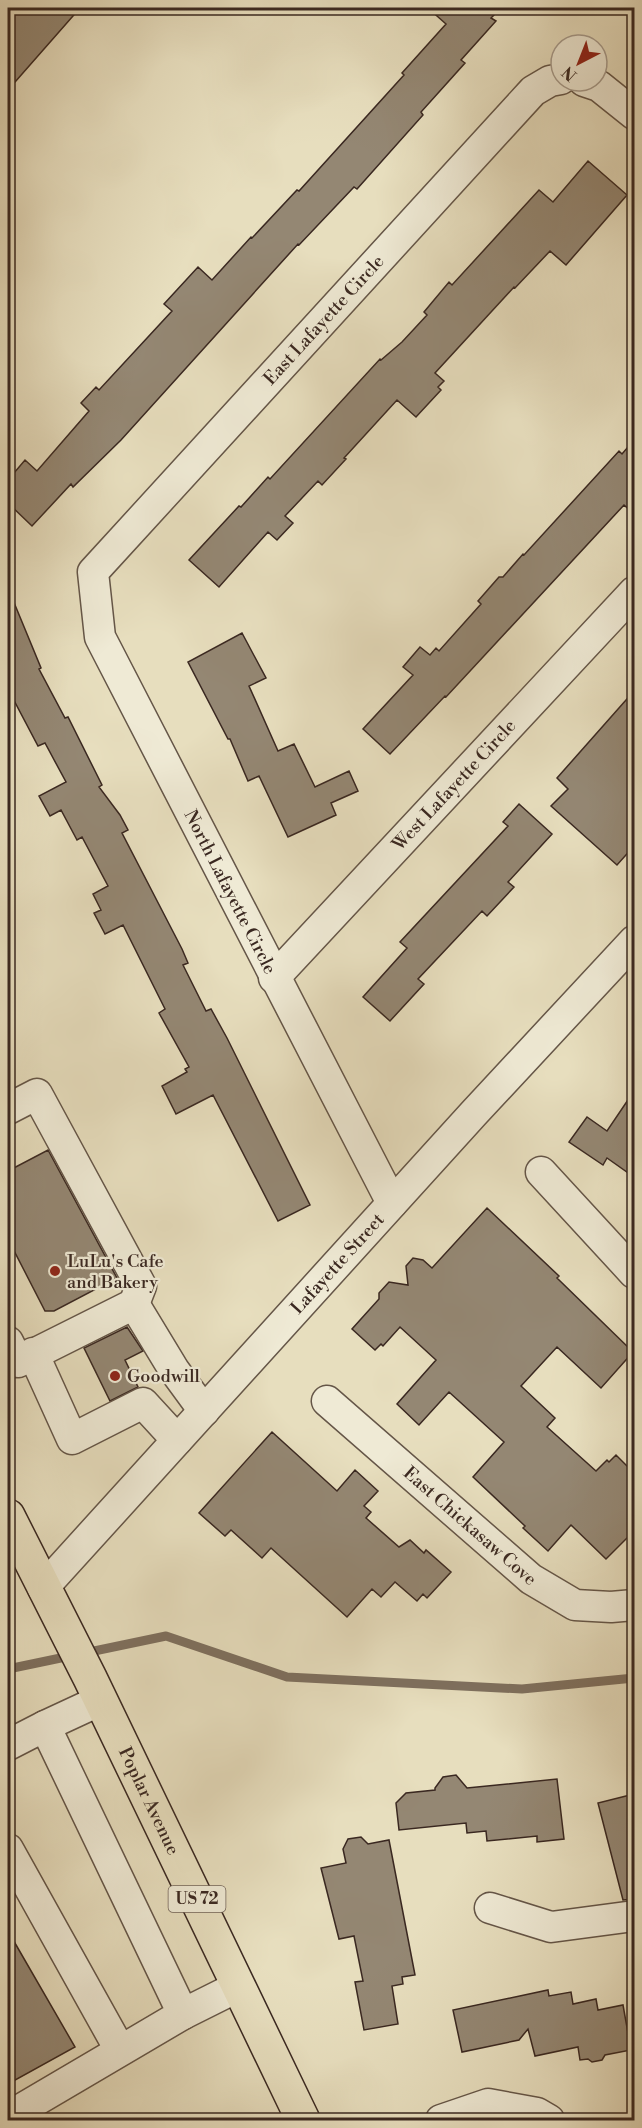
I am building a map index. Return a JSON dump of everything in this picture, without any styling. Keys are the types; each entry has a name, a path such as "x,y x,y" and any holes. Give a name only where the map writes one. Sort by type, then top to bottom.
{"main road":[{"name":"Poplar Avenue","path":"8,1516 95,1689 303,2121"}],"street":[{"name":"East Lafayette Circle","path":"93,572 533,91 549,82"},
{"path":"607,93 634,114"},
{"name":"North Lafayette Circle","path":"93,572 100,638 392,1203"},
{"name":"West Lafayette Circle","path":"274,978 634,592"},
{"name":"Lafayette Street","path":"43,1588 392,1203 634,941"},
{"path":"8,1109 37,1094 141,1286 134,1304 20,1352 72,1439 143,1403 177,1440"},
{"path":"542,1172 634,1273"},
{"path":"134,1304 174,1370 204,1411"},
{"name":"East Chickasaw Cove","path":"327,1401 531,1579 575,1605 611,1607 634,1605"},
{"path":"8,1745 45,1726 95,1689"},
{"path":"45,1726 183,2014"},
{"path":"8,1849 120,2050"},
{"path":"490,1908 551,1927 634,1916"},
{"path":"13,2117 120,2050 183,2014 239,1986"},
{"path":"441,2121 488,2104 537,2113 549,2121"}],"building":[{"path":"8,8 80,8 8,90"},
{"path":"428,8 501,8 491,18 496,21 461,60 465,63 421,112 423,115 357,189 354,187 298,244 121,440 73,487 71,484 32,526 8,503 8,480 25,460 37,471 89,411 81,403 96,387 99,390 172,311 164,304 198,267 212,280 251,237 297,190 299,191 404,75 402,73 446,24"},
{"path":"588,161 627,195 566,265 550,251 514,287 435,373 444,381 438,387 441,390 416,417 397,400 322,485 318,481 285,516 293,523 277,540 268,532 219,587 189,560 268,477 270,479 380,359 402,342 427,315 424,312 449,282 452,285 539,190 553,202"},
{"path":"634,440 634,514 624,505 390,754 363,729 413,675 403,667 420,647 430,655 436,648 439,651 481,604 478,601 499,577 503,577 524,555 619,451 622,454"},
{"path":"8,588 41,668 39,669 65,718 68,717 102,785 99,787 128,830 122,833 182,949 188,963 183,965 206,1011 211,1009 227,1038 310,1205 278,1221 213,1095 176,1114 162,1086 187,1072 185,1069 189,1067 159,1013 165,1009 123,925 105,934 94,913 101,910 93,894 108,886 82,837 77,840 61,810 50,816 39,796 66,782 45,743 38,746 8,689"},
{"path":"242,633 266,678 249,686 278,751 294,744 315,787 349,771 358,791 331,803 336,815 288,837 259,776 248,781 230,739 188,662"},
{"path":"634,691 634,846 617,865 551,806 568,789 557,778"},
{"path":"519,804 552,834 508,882 514,887 487,916 482,911 418,979 424,984 390,1021 363,997 407,948 400,942 508,826 503,822"},
{"path":"634,1091 634,1177 607,1158 603,1165 569,1142 587,1117 607,1131"},
{"path":"48,1150 117,1278 54,1311 45,1311 8,1239 8,1171"},
{"path":"487,1208 559,1276 557,1278 633,1352 601,1388 557,1347 521,1386 555,1418 547,1427 596,1471 616,1455 634,1473 634,1531 606,1559 571,1525 548,1551 473,1477 504,1442 449,1392 419,1425 397,1404 436,1360 400,1327 383,1346 381,1344 375,1350 352,1329 379,1299 379,1293 389,1282 408,1285 406,1266 413,1258 423,1260 432,1268"},
{"name":"Goodwill","path":"127,1327 143,1351 125,1360 138,1387 110,1401 84,1348"},
{"path":"272,1432 337,1491 355,1470 378,1491 364,1506 371,1512 366,1518 399,1547 410,1540 424,1553 426,1550 451,1572 427,1598 423,1594 417,1601 395,1582 381,1597 372,1589 347,1617 271,1548 262,1558 231,1530 225,1536 199,1513"},
{"path":"456,1775 467,1788 557,1779 564,1839 537,1842 537,1836 487,1841 486,1831 467,1833 466,1823 399,1830 396,1803 406,1793 435,1790 443,1777"},
{"path":"634,1794 634,1899 623,1900 598,1803"},
{"path":"361,1837 368,1844 389,1840 415,1975 402,1977 403,1984 392,1986 398,2024 364,2030 355,1982 363,1981 354,1936 339,1939 321,1868 346,1863 343,1849 348,1839"},
{"path":"8,1931 75,2047 8,2084"},
{"path":"548,1990 549,1996 571,1992 573,2004 596,1999 598,2010 623,2005 631,2050 605,2055 602,2060 592,2062 588,2059 580,2060 578,2047 535,2056 528,2029 519,2040 462,2052 453,2010"}],"waterway":[{"path":"8,1669 166,1636 287,1677 522,1689 634,1678"}],"place":[{"name":"LuLu's Cafe and Bakery","path":"55,1271"},
{"name":"Goodwill","path":"115,1376"}]}
